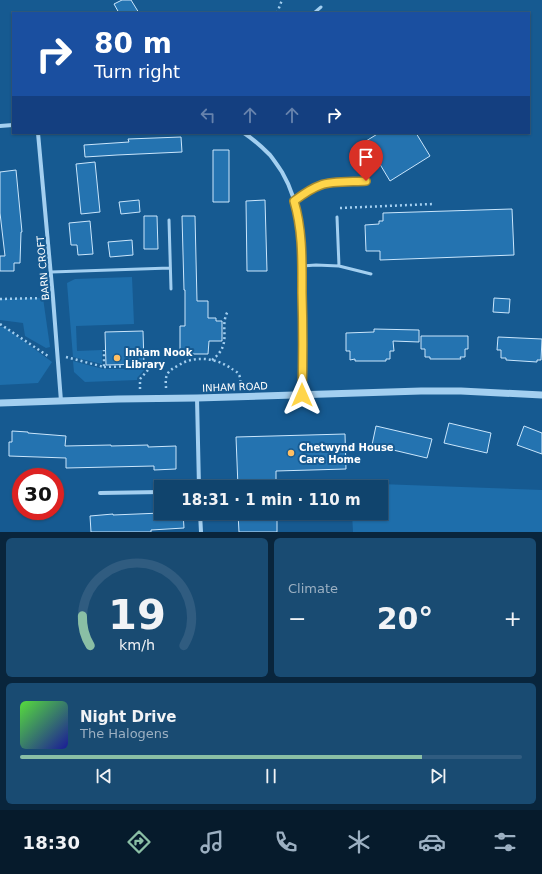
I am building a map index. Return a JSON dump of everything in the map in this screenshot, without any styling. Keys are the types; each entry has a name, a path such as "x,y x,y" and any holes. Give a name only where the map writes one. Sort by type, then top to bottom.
{"street":[{"path":"0,126 12,125"},
{"name":"BARN CROFT","path":"38,134 61,401"},
{"path":"245,134 270,155 286,180 298,213 301,235 302,266 302,395"},
{"name":"INHAM ROAD","path":"0,403 302,395 360,392 461,391 542,395"},
{"path":"197,398 199,480"},
{"path":"100,493 154,492"},
{"path":"200,520 201,532"}],"lane":[{"path":"315,12 322,7"},
{"path":"294,201 322,184 366,181"},
{"path":"337,217 339,266"},
{"path":"169,220 171,289"},
{"path":"302,266 339,266 371,274"},
{"path":"51,272 170,268"}],"path":[{"path":"277,12 282,0"},
{"path":"337,217 337,208 433,204"},
{"path":"0,299 53,298"},
{"path":"212,360 218,355 223,347 225,340 225,316 228,311"},
{"path":"0,324 58,363"},
{"path":"104,350 104,367"},
{"path":"58,355 104,367 146,366 148,370 144,374"},
{"path":"165,398 166,378 174,368 191,360 205,359 221,362 240,376 242,396"},
{"path":"141,360 141,366"}],"shaded area":[{"path":"132,277 134,324 76,326 77,351 102,350 102,364 73,357 67,283 75,279"},
{"path":"43,298 50,347 46,348 25,336 23,323 0,320 0,299"},
{"path":"0,327 5,327 52,362 38,383 0,385"},
{"path":"73,361 103,369 145,369 137,380 85,382 74,372"},
{"path":"388,484 542,490 542,532 353,532 352,520 388,520"}],"building":[{"path":"122,0 131,0 138,12 118,12 114,4"},
{"path":"377,134 417,134 430,156 390,181 366,141"},
{"path":"181,137 182,152 85,157 84,145 129,142 128,139"},
{"path":"213,150 229,150 229,202 213,202"},
{"path":"95,162 100,212 81,214 76,164"},
{"path":"16,170 22,232 20,263 14,263 14,271 0,271 0,256 5,256 0,213 0,172"},
{"path":"139,200 140,212 121,214 119,202"},
{"path":"265,200 267,271 247,271 246,201"},
{"path":"512,209 514,255 380,260 380,251 366,251 365,225 379,224 379,221 383,221 383,213"},
{"path":"144,216 157,216 158,249 144,249"},
{"path":"182,216 195,216 197,301 208,301 208,318 216,318 216,321 222,321 222,341 209,341 208,354 180,354 180,326 185,326"},
{"path":"90,221 93,254 78,255 77,245 71,245 69,223"},
{"path":"132,240 133,255 110,257 108,242"},
{"path":"494,298 510,299 509,313 493,312"},
{"path":"374,329 419,330 419,342 393,341 394,351 390,351 390,359 386,359 386,361 350,360 350,351 346,351 346,333 374,332"},
{"path":"143,331 144,364 106,365 105,332"},
{"path":"421,336 468,336 468,349 465,349 465,357 460,357 461,359 430,359 430,357 425,357 425,349 421,349"},
{"path":"498,337 542,339 541,360 537,360 537,362 506,360 506,358 501,358 501,350 497,350"},
{"path":"449,423 491,433 487,453 444,443"},
{"path":"376,426 432,439 427,458 372,445"},
{"path":"524,426 542,433 542,454 517,445"},
{"path":"12,431 66,436 65,446 176,446 176,469 154,470 154,466 66,468 66,458 9,456 9,442 12,442"},
{"name":"Chetwynd House Care Home","path":"345,434 346,469 276,471 276,480 238,480 236,437"},
{"path":"154,513 154,520 183,520 184,528 151,530 151,532 91,532 90,516"},
{"path":"238,520 277,520 277,532 239,532"}],"place":[{"name":"Inham Nook Library","path":"117,358"},
{"name":"Chetwynd House Care Home","path":"291,453"}],"route":[{"path":"302,395 301,235 298,213 294,201 322,184 366,181"}]}
